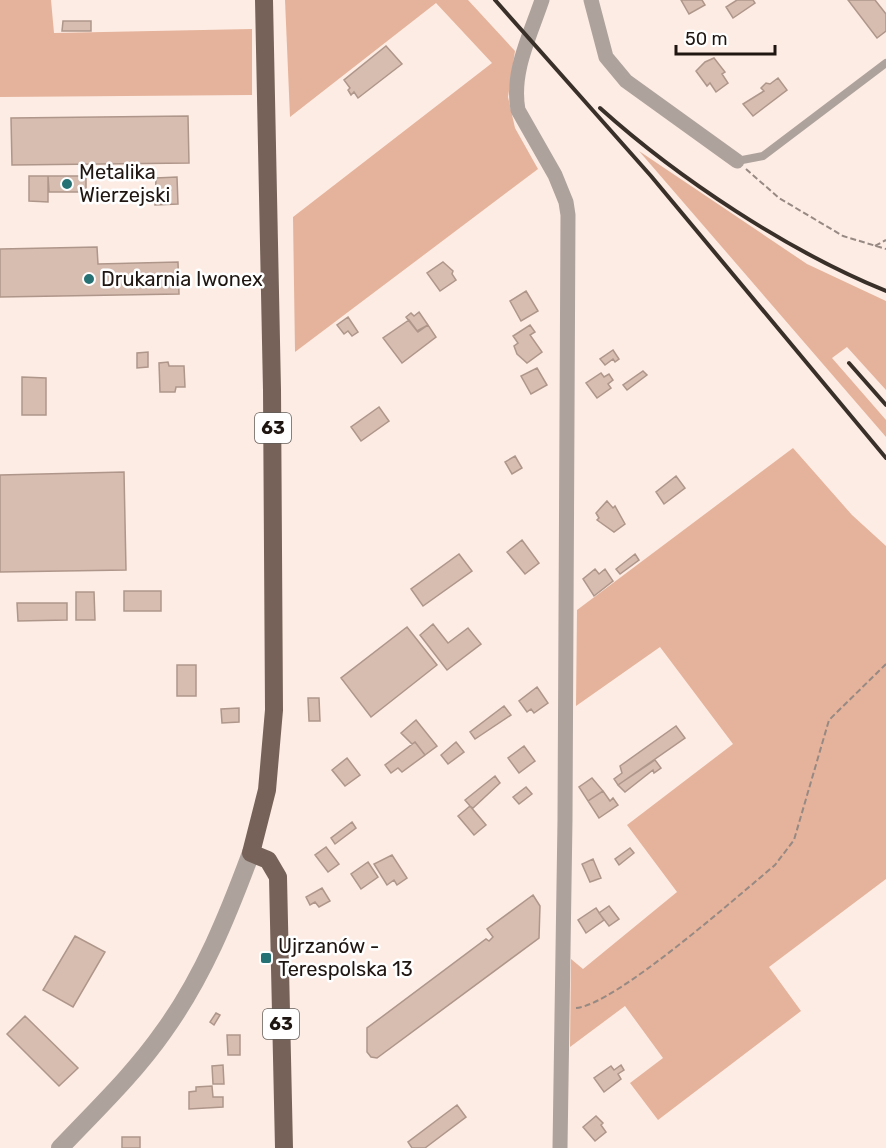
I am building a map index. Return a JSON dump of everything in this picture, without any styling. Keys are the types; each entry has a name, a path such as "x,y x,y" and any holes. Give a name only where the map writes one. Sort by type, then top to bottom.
{"main road":[{"name":"63","path":"264,0 272,380 274,710 267,790 251,853 268,860 278,877 284,1148"}],"street":[{"path":"542,0 522,54 516,83 516,97 518,110 562,189 568,215 560,1148"},
{"path":"591,0 606,57 626,81 737,162"},
{"path":"60,1148 130,1074 179,1009 222,928 251,853"}],"lane":[{"path":"737,162 763,156 886,63"}],"path":[{"path":"737,162 779,198 843,236 886,249"},
{"path":"875,246 886,240"},
{"path":"562,1009 585,1007 626,985 775,866 794,840 829,720 886,664"}],"shaded area":[{"path":"0,0 51,0 54,33 252,29 252,95 0,97"},
{"path":"285,0 468,0 515,51 508,97 515,128 538,169 295,352 293,217 492,63 436,3 290,117"},
{"path":"639,151 807,264 886,301 886,390 847,347 832,358 886,420 886,437"},
{"path":"793,448 852,515 886,546 886,879 769,967 801,1011 658,1120 630,1083 663,1058 625,1006 570,1047 571,959 583,969 677,892 627,825 733,744 660,647 576,706 577,610"}],"building":[{"path":"681,0 702,0 705,5 689,14"},
{"path":"737,0 753,0 755,3 733,18 726,7"},
{"path":"848,0 875,0 886,14 886,31 877,38"},
{"path":"63,21 91,21 91,31 62,31"},
{"path":"386,46 402,64 358,98 354,92 351,95 348,90 350,88 344,80"},
{"path":"714,58 725,72 722,74 728,83 716,92 710,83 707,86 696,71 705,62"},
{"path":"778,78 787,90 753,116 743,104 764,91 761,88 766,83 770,84"},
{"path":"188,116 189,163 12,165 11,118"},
{"name":"Metalika Wierzejski","path":"29,176 48,176 48,202 29,201"},
{"name":"Metalika Wierzejski","path":"48,176 86,176 86,192 49,192"},
{"path":"177,177 178,204 155,205 156,178"},
{"name":"Drukarnia Iwonex","path":"97,247 98,264 178,262 179,294 0,297 0,249"},
{"path":"443,262 453,271 452,274 456,280 440,291 427,273"},
{"path":"526,291 538,311 521,321 510,301"},
{"path":"419,312 428,325 417,331 406,317 411,313 414,316"},
{"path":"348,317 358,332 352,336 348,331 344,334 337,325"},
{"path":"409,320 418,332 428,325 436,337 402,363 383,338"},
{"path":"530,325 535,332 530,335 542,352 527,363 517,354 514,346 518,343 513,336"},
{"path":"613,350 619,359 615,362 613,359 605,365 600,359"},
{"path":"148,352 148,367 137,368 137,353"},
{"path":"168,362 169,366 184,366 185,387 176,387 175,392 160,392 159,363"},
{"path":"537,368 547,385 531,394 521,376"},
{"path":"643,371 647,375 627,390 623,385"},
{"path":"601,373 604,377 609,374 613,380 608,384 611,388 597,398 586,383"},
{"path":"22,377 46,378 46,415 22,415"},
{"path":"379,407 389,421 361,441 351,427"},
{"path":"515,456 522,468 512,474 505,462"},
{"path":"124,472 126,570 0,572 0,475"},
{"path":"676,476 685,488 664,504 656,492"},
{"path":"607,501 613,508 615,506 625,524 614,532 597,520 599,518 596,513"},
{"path":"522,540 539,563 525,574 507,552"},
{"path":"459,554 472,571 423,606 411,589"},
{"path":"635,554 639,560 620,574 616,569"},
{"path":"595,569 599,574 605,569 613,581 594,596 583,579"},
{"path":"124,591 161,591 161,611 124,611"},
{"path":"76,592 94,592 95,620 76,620"},
{"path":"17,603 67,603 67,620 18,621"},
{"path":"433,624 448,643 468,628 481,644 447,670 420,635"},
{"path":"407,627 437,665 371,717 341,678"},
{"path":"177,665 196,665 196,696 177,696"},
{"path":"537,687 548,703 534,713 531,709 527,712 519,701"},
{"path":"308,698 319,698 320,721 309,721"},
{"path":"504,706 511,715 475,739 470,732"},
{"path":"239,708 239,722 222,723 221,709"},
{"path":"416,720 437,746 425,755 415,742 412,744 401,733"},
{"path":"676,726 685,738 618,785 614,779 622,773 620,766"},
{"path":"415,742 425,755 402,772 398,768 391,773 385,765"},
{"path":"456,742 464,752 448,764 441,755"},
{"path":"524,746 535,761 519,773 508,758"},
{"path":"347,758 360,775 345,786 332,770"},
{"path":"655,760 661,768 654,773 653,770 625,792 618,785"},
{"path":"495,776 500,783 473,808 470,806 465,800"},
{"path":"592,778 603,791 588,801 579,787"},
{"path":"526,787 532,794 519,804 513,797"},
{"path":"603,791 610,801 613,798 618,805 599,818 588,801"},
{"path":"470,806 486,825 474,835 458,816"},
{"path":"352,822 356,828 335,844 331,838"},
{"path":"326,847 339,864 328,872 315,855"},
{"path":"630,848 634,853 619,865 615,859"},
{"path":"392,855 407,878 397,885 394,880 387,885 374,864"},
{"path":"593,859 601,878 590,882 582,864"},
{"path":"368,862 378,877 361,889 351,874"},
{"path":"322,888 330,901 319,907 315,902 310,905 306,897"},
{"path":"533,895 540,906 539,938 377,1058 371,1057 367,1052 367,1028 486,939 489,941 493,937 487,929"},
{"path":"609,906 619,919 609,926 599,913"},
{"path":"596,908 604,920 586,933 578,920"},
{"path":"75,936 105,952 73,1007 43,990"},
{"path":"216,1013 220,1015 214,1025 210,1022"},
{"path":"25,1016 78,1068 59,1086 7,1034"},
{"path":"227,1035 240,1035 240,1055 228,1055"},
{"path":"223,1065 224,1084 213,1084 212,1066"},
{"path":"621,1065 624,1070 618,1074 621,1079 604,1092 594,1078 611,1066 614,1070"},
{"path":"212,1086 213,1097 223,1097 223,1107 189,1109 189,1092 196,1091 196,1087"},
{"path":"457,1105 466,1117 425,1148 412,1148 408,1142"},
{"path":"596,1116 603,1123 601,1125 606,1132 595,1141 583,1127"},
{"path":"122,1137 140,1137 140,1148 122,1148"}],"railway":[{"path":"495,0 651,176 886,458"},
{"path":"600,108 664,161 736,211 811,256 886,291"},
{"path":"849,363 886,405"}],"place":[{"name":"Metalika Wierzejski","path":"67,184"},
{"name":"Drukarnia Iwonex","path":"89,279"},
{"name":"Ujrzanów - Terespolska 13","path":"266,958"}]}
